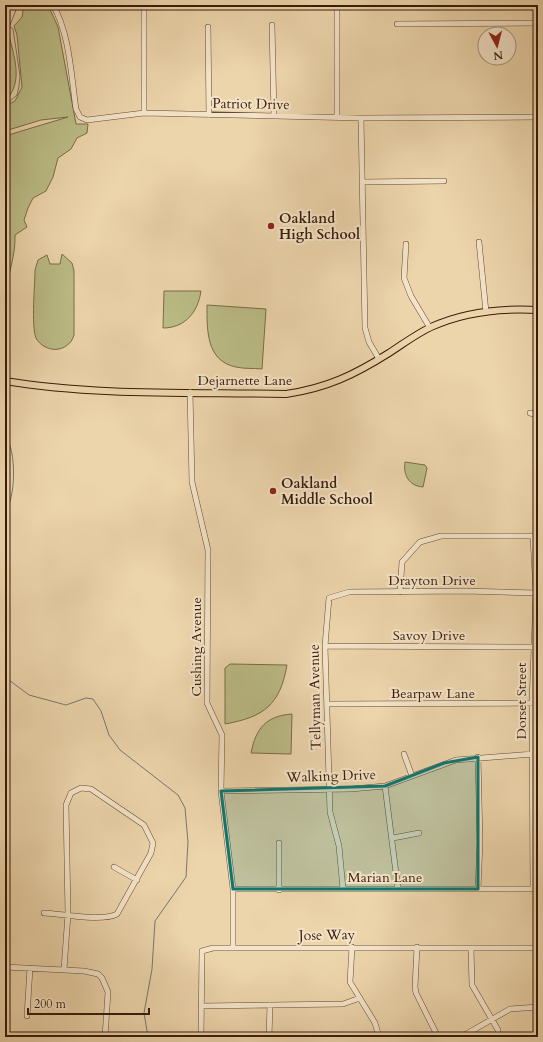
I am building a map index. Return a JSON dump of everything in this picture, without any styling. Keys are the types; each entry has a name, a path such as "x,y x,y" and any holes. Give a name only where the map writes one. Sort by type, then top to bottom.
{"main road":[{"name":"Dejarnette Lane","path":"5,381 59,388 286,394 332,384 379,359 430,328 457,318 486,312 538,310"}],"street":[{"name":"Patriot Drive","path":"52,5 60,18 64,33 76,109 80,117 87,120 144,114 361,118 538,117"},
{"path":"144,5 144,114"},
{"path":"337,5 337,117"},
{"path":"397,24 538,23"},
{"path":"272,25 274,116"},
{"path":"208,28 209,115"},
{"path":"361,118 364,182 366,328 368,342 379,359"},
{"path":"364,182 444,181"},
{"path":"479,242 486,312"},
{"path":"406,244 404,278 411,296 430,328"},
{"name":"Cushing Avenue","path":"190,392 192,482 208,550 207,703 222,735 220,791 233,889 234,948"},
{"path":"530,413 538,414"},
{"path":"400,592 402,562 420,542 441,536 535,536"},
{"name":"Dorset Street","path":"535,536 536,593 533,647 535,703 533,754 536,889"},
{"name":"Drayton Drive","path":"329,598 348,592 465,591 536,593"},
{"name":"Tellyman Avenue","path":"329,598 325,646 328,704 330,812 339,846 343,890"},
{"name":"Savoy Drive","path":"325,646 533,647"},
{"name":"Bearpaw Lane","path":"328,704 535,703"},
{"path":"404,754 412,776"},
{"name":"Walking Drive","path":"220,791 385,786 456,760 478,757 533,754"},
{"path":"478,757 480,842 478,890"},
{"path":"385,786 393,838 398,890"},
{"path":"44,913 68,914 111,916 121,909 152,849 151,837 144,825 91,789 75,790 71,793 66,805 68,914 64,969"},
{"path":"393,838 419,833"},
{"path":"279,843 279,890"},
{"path":"114,867 137,880"},
{"name":"Marian Lane","path":"233,889 536,889"},
{"path":"352,947 350,982 375,1023 379,1037"},
{"path":"416,947 416,993 438,1037"},
{"name":"Jose Way","path":"201,1037 202,952 213,948 538,948"},
{"path":"471,948 472,985 498,1030 498,1037"},
{"path":"5,967 84,970 98,974 102,978 108,992 106,1037"},
{"path":"26,1016 30,968"},
{"path":"201,1006 343,1004 360,998"},
{"path":"269,1037 270,1005"},
{"path":"461,1037 510,1009 538,1007"}],"highlighted area":[{"path":"478,757 478,889 233,889 221,791 385,786 444,763"}],"green space":[{"path":"24,5 48,5 58,27 76,124 88,124 87,133 77,138 71,149 58,158 53,177 46,191 33,198 28,208 24,220 27,227 15,235 13,258 5,297 5,136 68,117 41,120 5,131 5,106 15,101 22,87 17,35 14,26 22,17"},
{"path":"5,29 8,31 15,58 16,77 15,85 5,101 5,90 9,79 5,59"},
{"path":"62,254 72,263 74,271 74,335 67,346 59,349 53,349 46,347 36,338 33,315 35,270 38,260 47,255 50,264 60,264"},
{"path":"164,291 201,291 197,306 184,322 171,327 163,328"},
{"path":"207,305 266,309 262,369 236,367 226,364 219,358 210,343 207,324"},
{"path":"405,462 425,465 427,468 423,487 414,484 408,479 405,471"},
{"path":"230,664 287,665 280,690 268,707 260,713 250,717 225,724 225,668"},
{"path":"292,714 291,754 251,753 259,730 264,725 275,717"}],"waterway":[{"path":"10,25 18,5"},
{"path":"5,23 13,29 20,76 17,95 8,103 5,103"},
{"path":"5,436 9,442 12,452 14,474 9,506 5,512"},
{"path":"5,677 29,695 66,705 86,698 93,699 101,711 109,735 120,750 178,795 185,808 188,842 186,877 155,921 152,969 144,1013 148,1037"}],"place":[{"name":"Oakland High School","path":"271,226"},
{"name":"Oakland Middle School","path":"273,491"}]}
